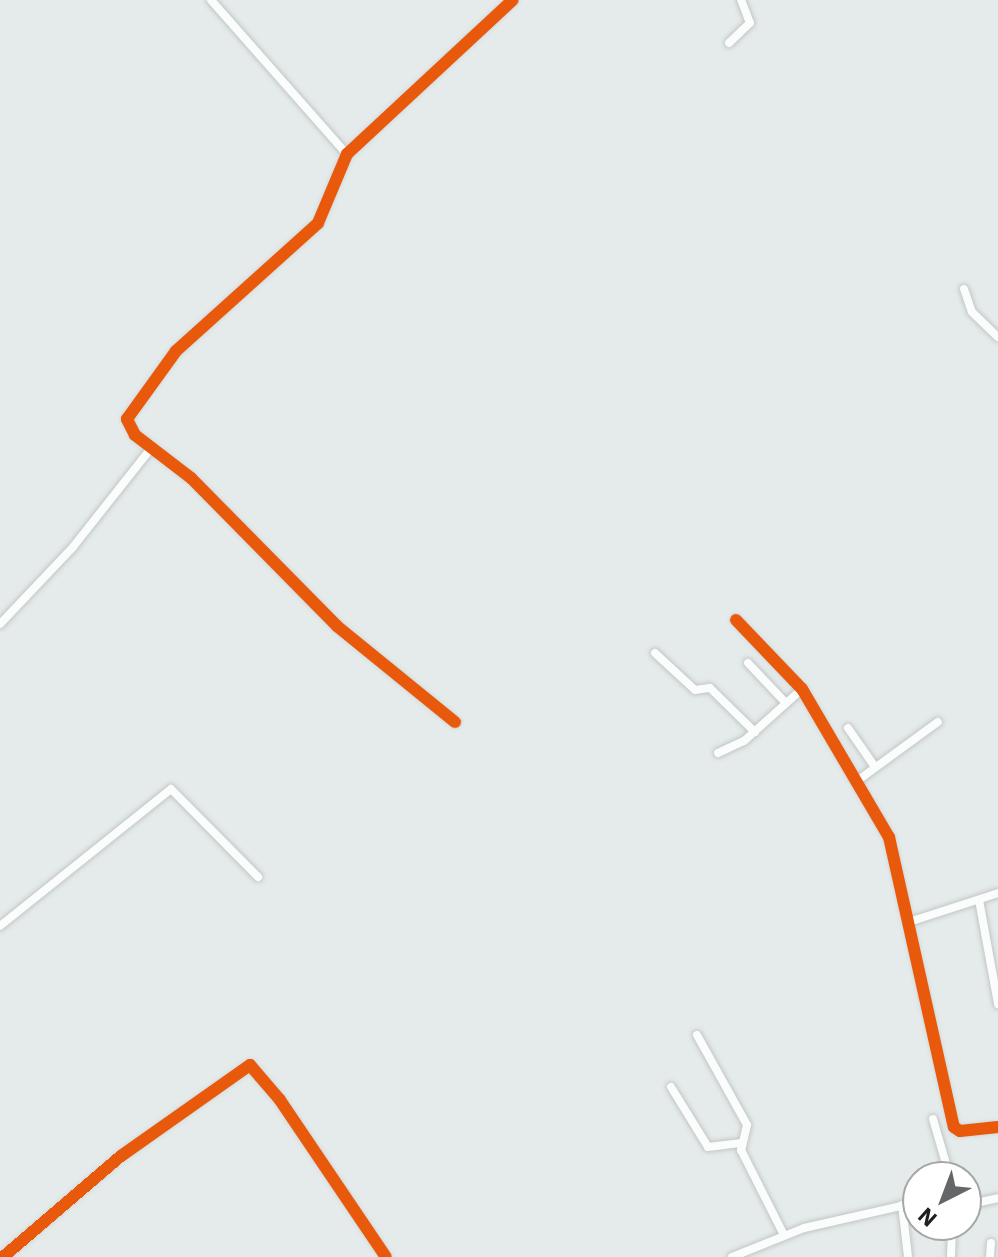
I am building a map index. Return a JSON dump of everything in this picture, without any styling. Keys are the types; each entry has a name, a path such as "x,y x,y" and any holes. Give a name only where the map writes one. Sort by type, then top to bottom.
{"street":[{"path":"455,722 337,626 222,508 126,425 132,407 176,351 318,223 347,154 513,0"},
{"path":"729,43 750,23 741,0"},
{"path":"214,1 347,154"},
{"path":"964,289 972,312 998,337"},
{"path":"0,624 73,547 152,447"},
{"path":"736,620 802,689 889,837 912,921 939,1069 956,1129"},
{"path":"655,653 695,690 710,688 755,732"},
{"path":"748,663 784,701"},
{"path":"718,753 755,732 784,701 802,689"},
{"path":"857,781 938,722"},
{"path":"848,728 875,767"},
{"path":"0,926 171,789 258,877"},
{"path":"912,921 998,893"},
{"path":"979,900 998,1004"},
{"path":"697,1035 747,1125 742,1143 743,1155 784,1235"},
{"path":"3,1257 121,1156 250,1065 280,1100 386,1257"},
{"path":"671,1087 708,1147 742,1143"},
{"path":"933,1119 945,1161"},
{"path":"938,1135 956,1129 998,1127"},
{"path":"732,1257 784,1235 902,1205"},
{"path":"990,1257 991,1243"}],"cycle path":[{"path":"455,722 337,626 191,478 135,435 127,419 176,351 318,223 347,154 513,0"},
{"path":"736,620 802,689 889,837 954,1127 960,1131 998,1127"},
{"path":"3,1257 121,1156 250,1065 280,1100 386,1257"}]}
